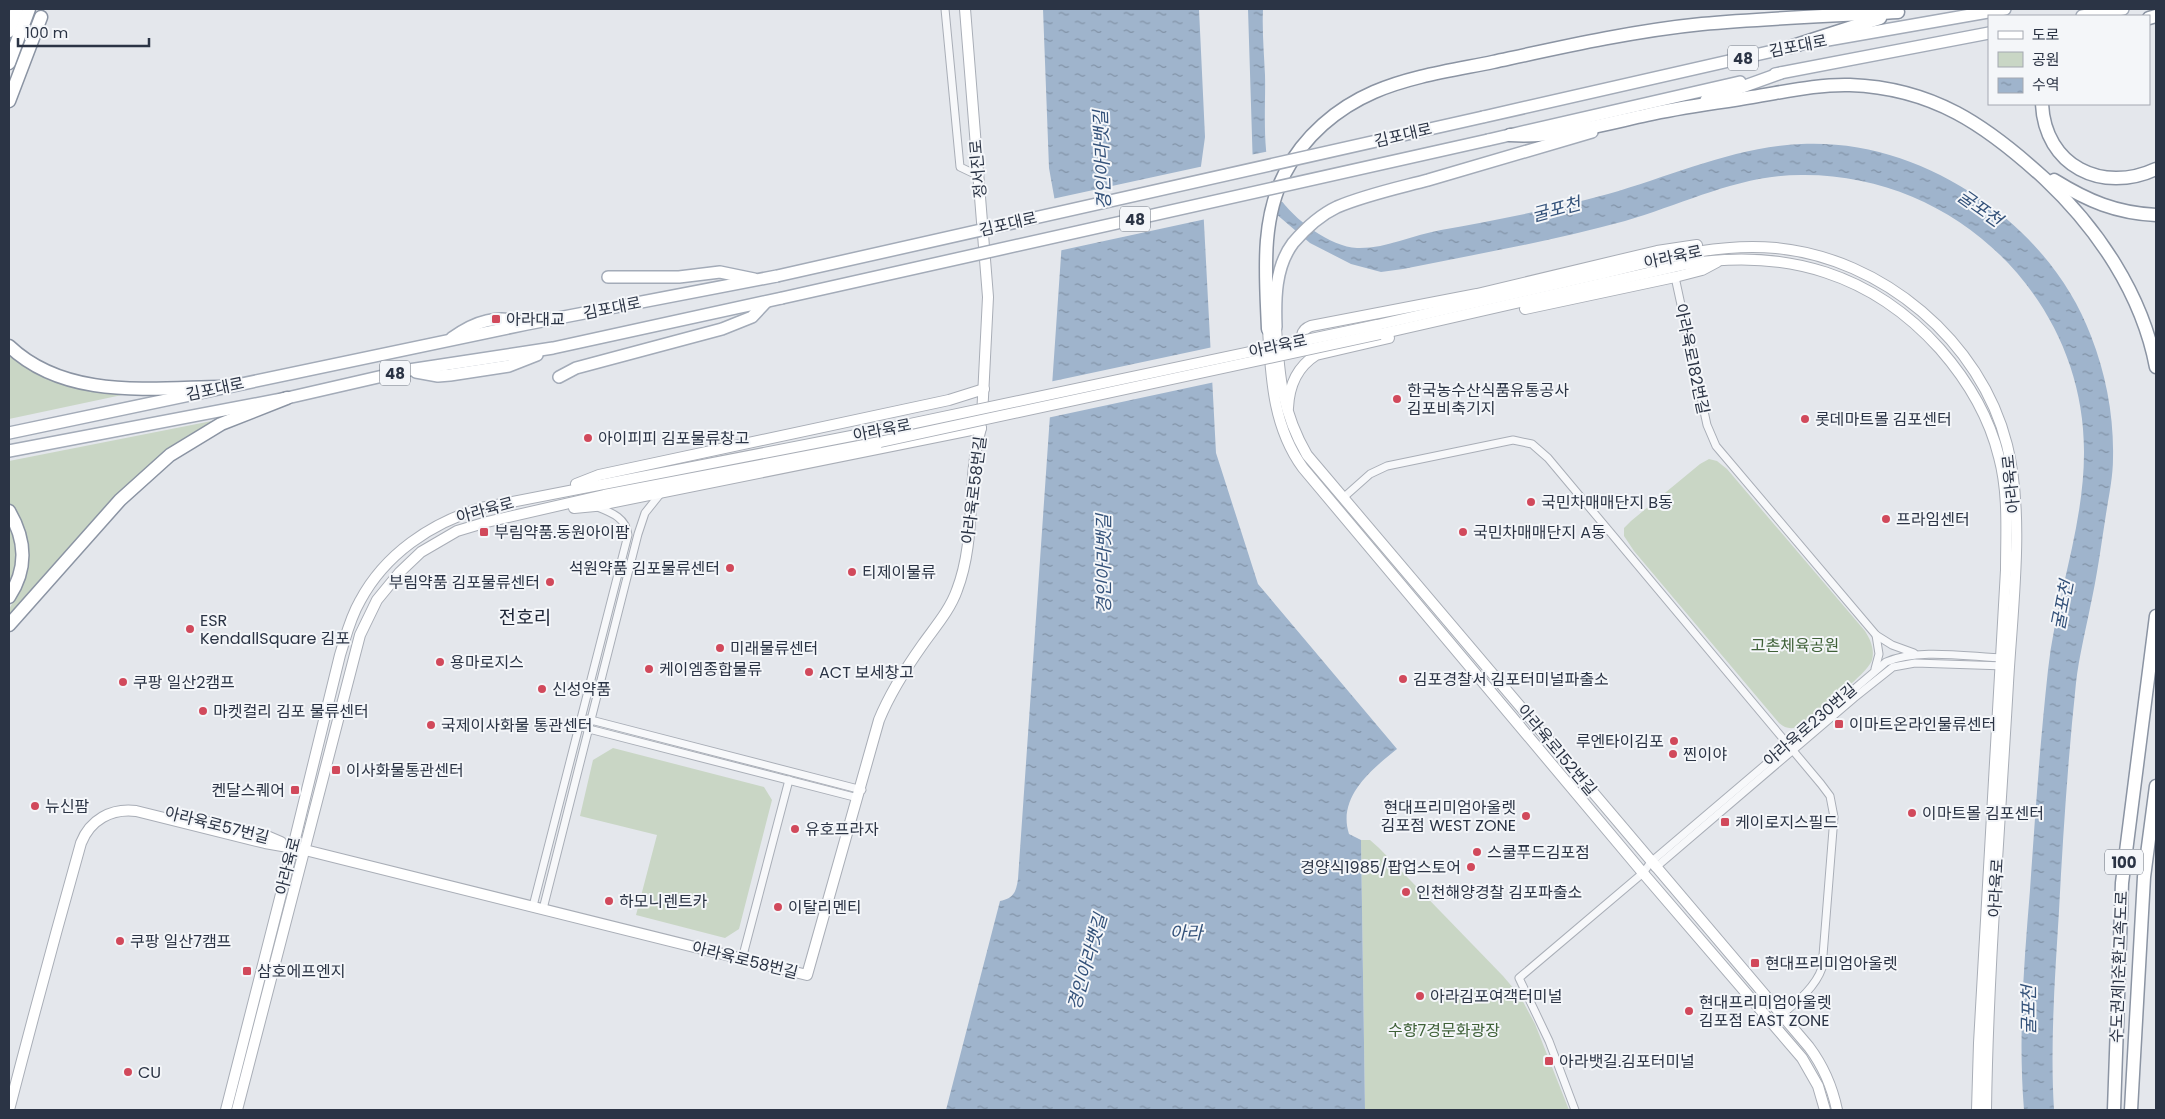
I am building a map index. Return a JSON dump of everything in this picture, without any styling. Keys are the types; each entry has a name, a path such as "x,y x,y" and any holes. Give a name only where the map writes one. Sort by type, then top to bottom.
{"highway":[{"path":"9,31 17,9"},
{"path":"9,62 29,9"},
{"path":"1790,47 1902,10"},
{"path":"1272,328 1266,259 1268,224 1278,189 1295,156 1305,143 1333,116 1362,98 1392,85 1587,41 1702,24 1902,10"},
{"path":"9,88 43,13"},
{"path":"9,101 43,13"},
{"path":"1510,134 1541,136 1665,111 1805,88 1848,85 1889,88 1918,95 1962,114 2026,162 2089,201 2116,210 2156,215"},
{"path":"2042,105 2046,131 2053,144 2061,155 2089,174 2108,179 2141,176 2156,169"},
{"path":"2026,162 2065,198 2096,235 2116,266 2133,298 2146,330 2156,367"},
{"path":"9,346 46,371 67,380 95,386 120,388 222,387"},
{"path":"9,625 120,500 170,455 222,424 287,398"},
{"path":"9,511 22,538 23,556 20,571 9,597"},
{"name":"수도권제1순환고속도로","path":"2114,1110 2122,883 2156,616"},
{"name":"수도권제1순환고속도로","path":"2131,1110 2144,877 2156,786"}],"main road":[{"name":"김포대로","path":"9,433 527,324 777,276 1790,47 2005,9"},
{"path":"2088,15 2123,9"},
{"name":"김포대로","path":"9,451 287,398 409,370 553,348 766,302 1781,73 1988,33"},
{"path":"1272,328 1279,277 1284,262 1293,244 1327,212 1384,192 1723,95 1781,73"},
{"path":"608,277 680,277 720,272 758,280"},
{"path":"560,377 576,368 722,329 752,317 766,302"}],"street":[{"path":"945,9 960,167 979,176"},
{"name":"정서진로","path":"965,9 988,297 981,428"},
{"path":"1324,354 1314,354 1305,349 1301,339 1304,330 1311,326 1477,294 1657,251 1700,245 1718,249"},
{"name":"아라육로","path":"226,1110 342,649 354,612 375,578 401,551 441,523 482,508 544,495 878,431 1379,330 1698,251 1776,248 1822,257 1854,269 1895,292 1928,316 1951,341 1988,393 1999,420 2012,471 2016,517 2015,553 2005,662 1979,1043 1978,1110"},
{"name":"아라육로","path":"237,1110 360,635 367,616 381,594 400,572 422,552 457,531 494,520 545,510 604,495 880,442 1379,330 1687,264 1745,259 1787,262 1826,272 1850,281 1884,300 1907,317 1935,343 1961,374 1976,397 1990,427 2000,459 2005,485 2006,512 2005,662 1986,1110"},
{"path":"1288,416 1290,389 1297,374 1309,359 1316,355 1432,328 1675,277 1702,270 1720,260"},
{"name":"아라육로182번길","path":"1675,277 1706,425 1712,440 1876,635"},
{"name":"아라육로152번길","path":"1272,328 1279,378 1288,416 1307,455 1782,1014 1823,1067 1836,1110"},
{"name":"아라육로152번길","path":"1272,328 1272,382 1276,409 1285,436 1297,461 1808,1067 1818,1086 1825,1110"},
{"path":"544,495 599,475 949,400 984,389"},
{"path":"949,400 956,409 956,432"},
{"path":"545,510 595,506 981,428"},
{"name":"아라육로58번길","path":"293,847 807,975 877,739 892,704 911,671 956,605 966,580 975,521 981,428"},
{"path":"1343,498 1370,474 1387,466 1512,440 1532,444 1548,458 1826,790 1832,802 1834,817 1822,968 1815,983 1772,1023"},
{"path":"538,907 588,728 642,521 650,505 663,492"},
{"path":"538,907 580,726 628,535 624,524 618,517 595,506"},
{"path":"1876,635 1892,645 1918,654"},
{"path":"1875,670 1879,654 1876,635"},
{"name":"아라육로230번길","path":"1575,1110 1549,1042 1519,978 1790,748 1875,670 1894,658 1918,654 2005,662"},
{"name":"아라육로230번길","path":"1790,748 1885,672 1900,665 1915,663 2005,662"},
{"path":"582,718 860,792"},
{"path":"580,726 789,780 860,792"},
{"path":"742,959 789,780"},
{"name":"아라육로57번길","path":"10,1110 73,845 82,826 101,810 117,804 135,805 267,836 293,847"}],"green space":[{"path":"9,354 31,369 136,392 9,419"},
{"path":"222,419 179,441 132,480 9,615 9,609 23,585 28,550 21,521 9,503 9,461"},
{"name":"고촌체육공원","path":"1709,459 1717,461 1727,469 1865,631 1872,644 1872,660 1861,674 1829,703 1795,728 1787,728 1779,723 1634,551 1624,536 1624,528 1631,521 1700,464"},
{"path":"9,518 17,546 17,562 9,590"},
{"path":"613,748 764,787 772,800 739,929 725,938 636,915 657,835 580,816 593,760"},
{"name":"수향7경문화광장","path":"1361,840 1370,840 1379,848 1520,996 1535,1024 1569,1110 1365,1110"}],"water":[{"name":"아라","path":"1043,9 1199,9 1205,137 1201,166 1216,453 1258,584 1397,749 1359,785 1352,796 1348,808 1349,834 1361,840 1365,1110 946,1110 1000,901 1014,894 1018,879 1062,241 1049,168"},
{"name":"굴포천","path":"1248,9 1263,9 1265,138 1266,154 1273,184 1279,197 1293,214 1303,223 1336,243 1357,248 1378,246 1430,232 1567,205 1632,187 1727,156 1776,146 1825,144 1872,150 1894,156 1917,164 1959,185 2015,226 2060,277 2082,315 2101,365 2110,411 2113,458 2111,486 2097,573 2077,673 2064,825 2055,985 2053,1035 2054,1110 2024,1110 2022,1083 2022,1000 2048,670 2057,616 2080,507 2084,453 2078,397 2062,344 2036,297 2001,256 1958,221 1910,196 1857,180 1801,175 1778,176 1734,185 1625,221 1570,235 1403,269 1381,272 1351,264 1310,243 1275,213 1253,169"}],"pier":[{"path":"1270,151 1275,184 1286,201 1265,206 1256,193 1250,170 1250,155"},
{"path":"1204,166 1206,219 1058,251 1059,241 1052,199"},
{"path":"1213,347 1215,382 1047,418 1049,382"}],"place":[{"name":"아라대교","path":"496,319"},
{"name":"한국농수산식품유통공사 김포비축기지","path":"1397,399"},
{"name":"롯데마트몰 김포센터","path":"1805,419"},
{"name":"아이피피 김포물류창고","path":"588,438"},
{"name":"국민차매매단지 B동","path":"1531,502"},
{"name":"프라임센터","path":"1886,519"},
{"name":"부림약품.동원아이팜","path":"484,532"},
{"name":"국민차매매단지 A동","path":"1463,532"},
{"name":"석원약품 김포물류센터","path":"730,568"},
{"name":"티제이물류","path":"852,572"},
{"name":"부림약품 김포물류센터","path":"550,582"},
{"name":"ESR KendallSquare 김포","path":"190,629"},
{"name":"미래물류센터","path":"720,648"},
{"name":"용마로지스","path":"440,662"},
{"name":"케이엠종합물류","path":"649,669"},
{"name":"ACT 보세창고","path":"809,672"},
{"name":"김포경찰서 김포터미널파출소","path":"1403,679"},
{"name":"쿠팡 일산2캠프","path":"123,682"},
{"name":"신성약품","path":"542,689"},
{"name":"마켓컬리 김포 물류센터","path":"203,711"},
{"name":"이마트온라인물류센터","path":"1839,724"},
{"name":"국제이사화물 통관센터","path":"431,725"},
{"name":"루엔타이김포","path":"1674,741"},
{"name":"찐이야","path":"1673,754"},
{"name":"이사화물통관센터","path":"336,770"},
{"name":"켄달스퀘어","path":"295,790"},
{"name":"뉴신팜","path":"35,806"},
{"name":"이마트몰 김포센터","path":"1912,813"},
{"name":"현대프리미엄아울렛 김포점 WEST ZONE","path":"1526,816"},
{"name":"케이로지스필드","path":"1725,822"},
{"name":"유호프라자","path":"795,829"},
{"name":"스쿨푸드김포점","path":"1477,852"},
{"name":"경양식1985/팝업스토어","path":"1471,867"},
{"name":"인천해양경찰 김포파출소","path":"1406,892"},
{"name":"하모니렌트카","path":"609,901"},
{"name":"이탈리멘티","path":"778,907"},
{"name":"쿠팡 일산7캠프","path":"120,941"},
{"name":"현대프리미엄아울렛","path":"1755,963"},
{"name":"삼호에프엔지","path":"247,971"},
{"name":"아라김포여객터미널","path":"1420,996"},
{"name":"현대프리미엄아울렛 김포점 EAST ZONE","path":"1689,1011"},
{"name":"아라뱃길.김포터미널","path":"1549,1061"},
{"name":"CU","path":"128,1072"}],"district":[{"name":"전호리","path":"525,617"}],"water label":[{"name":"경인아라뱃길","path":"1102,160"},
{"name":"경인아라뱃길","path":"1103,564"},
{"name":"경인아라뱃길","path":"1087,962"}]}
